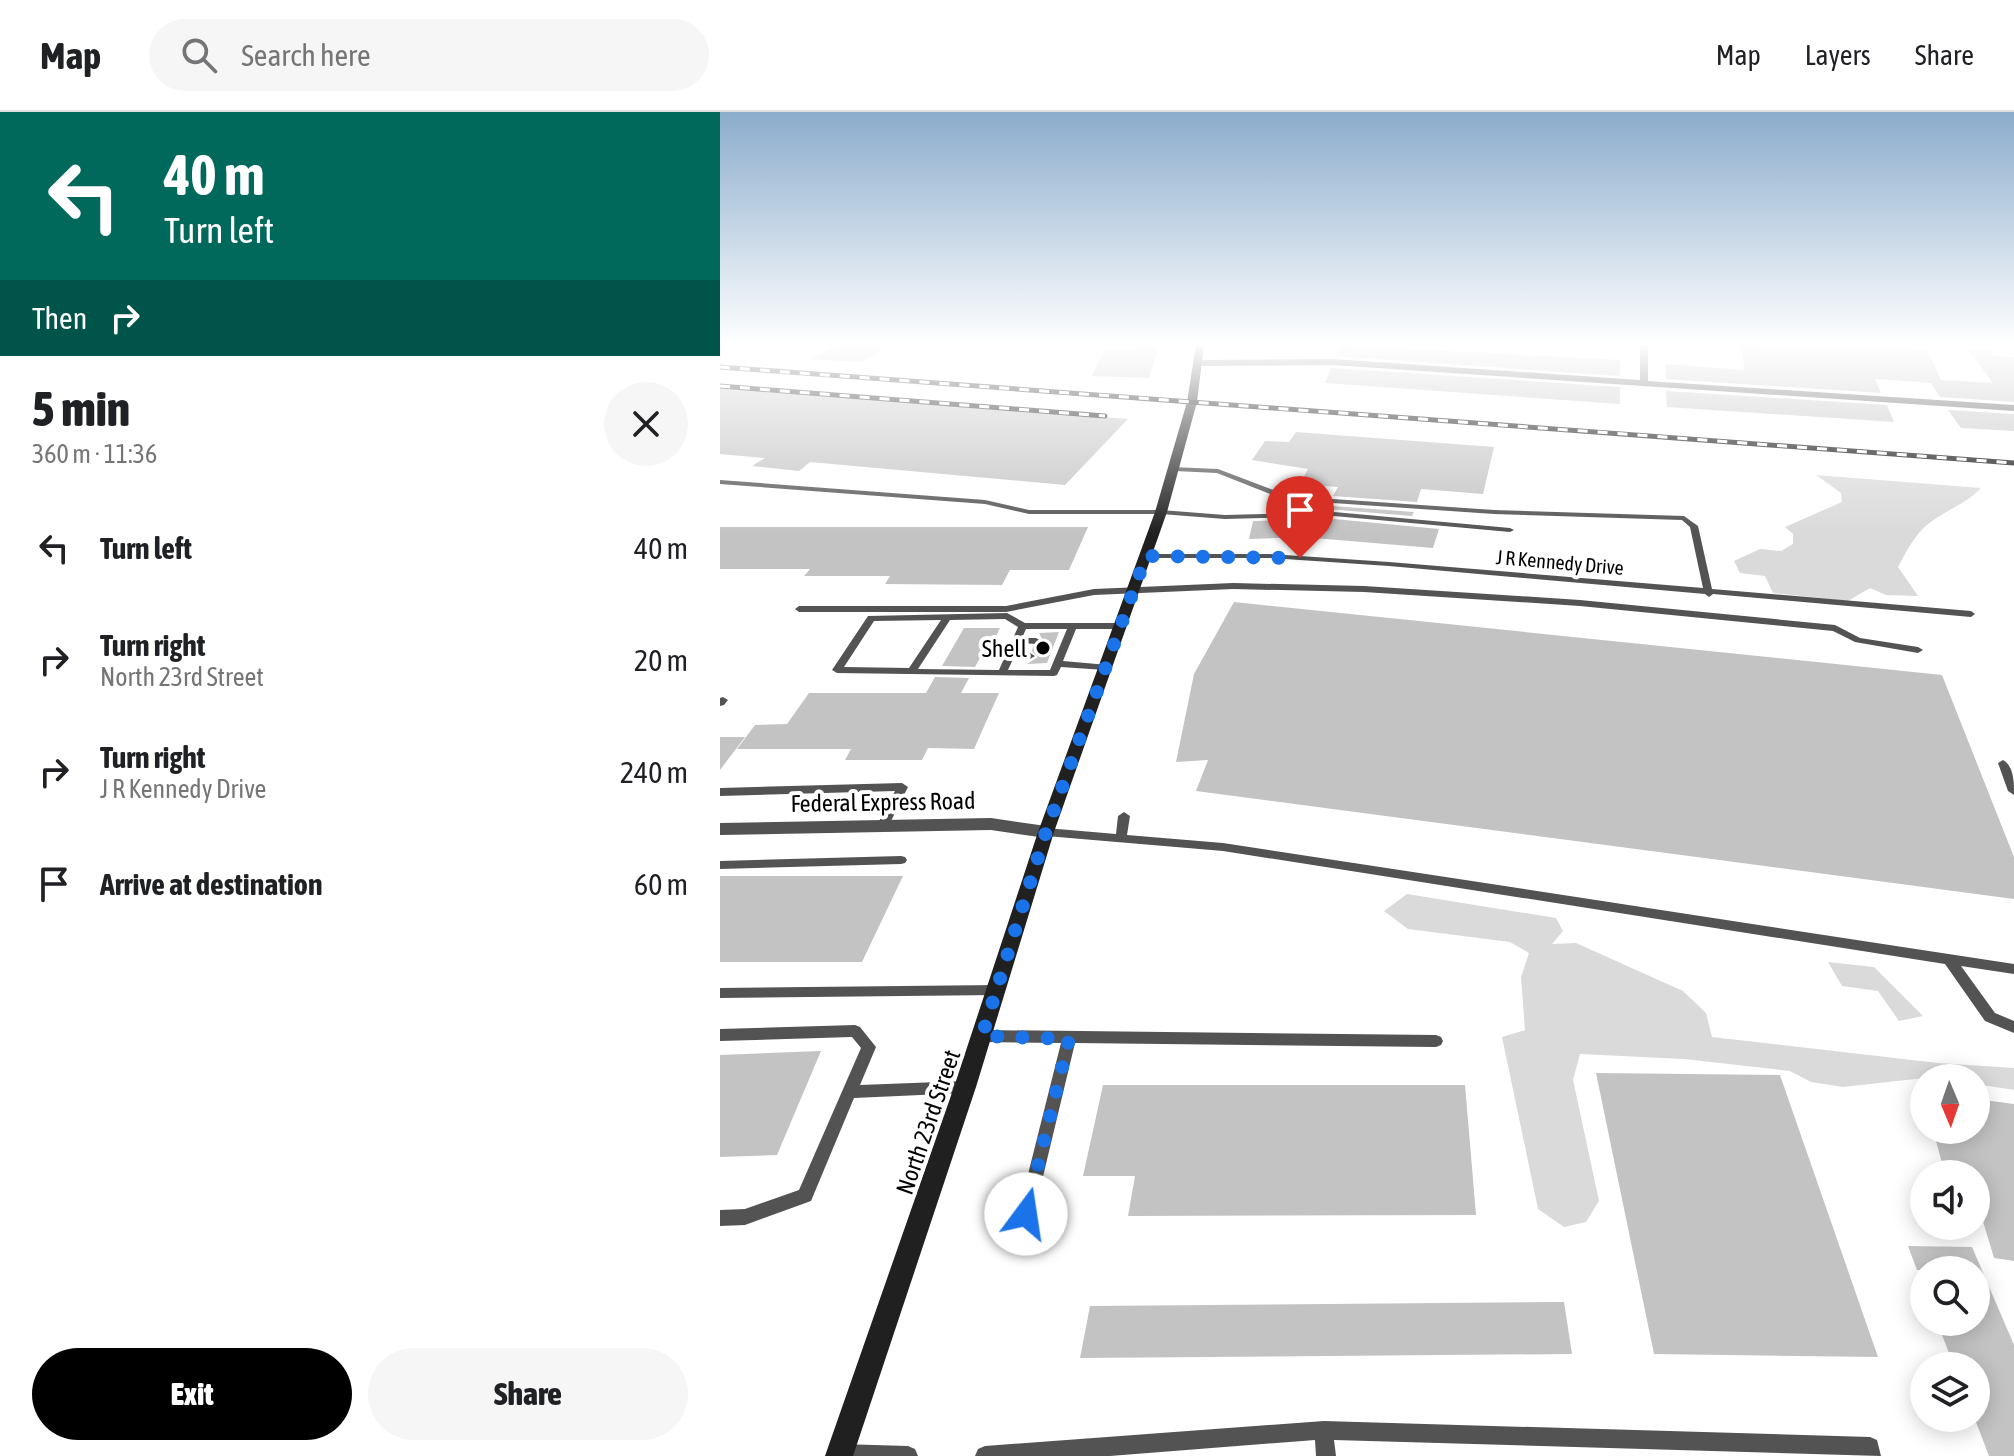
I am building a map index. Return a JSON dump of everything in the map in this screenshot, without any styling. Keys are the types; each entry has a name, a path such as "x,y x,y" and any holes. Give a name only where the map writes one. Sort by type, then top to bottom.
{"main road":[{"name":"North 23rd Street","path":"839,1455 998,990 1046,832 1161,512 1175,469 1188,408"}],"street":[{"name":"Federal Express Road","path":"720,829 991,824 1046,832"}],"lane":[{"path":"1175,469 1218,471 1283,496 1333,501 1494,512 1684,518 1694,526 1709,594"},
{"path":"720,482 985,502 1029,512 1161,512 1225,517 1334,514 1510,530"},
{"name":"J R Kennedy Drive","path":"1146,556 1270,556 1344,561 1971,614"},
{"path":"799,609 1006,609 1094,592 1233,586 1364,589 1580,603 1835,628 1858,640 1918,650"},
{"path":"1073,626 1054,673 837,670 871,618 1007,616 1023,626 1073,626 1120,626"},
{"path":"912,671 947,617"},
{"path":"1002,673 1023,626"},
{"path":"1017,640 1036,641"},
{"path":"1056,640 1068,640"},
{"path":"1010,656 1030,656"},
{"path":"1050,656 1105,667"},
{"path":"2003,763 2014,791"},
{"path":"720,792 902,787 882,827"},
{"path":"1121,838 1124,816"},
{"path":"1046,832 1223,847 2014,969"},
{"path":"720,865 901,860"},
{"path":"1949,959 1990,1017 2014,1027"},
{"path":"720,993 998,990"},
{"path":"720,1035 855,1031 869,1047 805,1196 745,1217 720,1218"},
{"path":"982,1036 1436,1041"},
{"path":"1026,1214 1069,1039"},
{"path":"851,1092 965,1087"},
{"path":"985,1456 1324,1430 1870,1447 1871,1456"},
{"path":"1324,1430 1326,1456"},
{"path":"839,1455 908,1456"}],"shaded area":[{"path":"1816,475 1981,488 1927,525 1907,550 1898,567 1918,596 1886,595 1870,588 1848,601 1773,593 1765,576 1740,573 1734,561 1760,549 1781,551 1793,544 1793,534 1785,527 1842,502 1841,493"},
{"path":"1407,894 1556,918 1563,931 1552,944 1576,943 1683,991 1706,1013 1712,1037 1953,1064 1910,1064 1910,1080 1843,1087 1811,1082 1790,1071 1684,1059 1580,1054 1573,1080 1599,1201 1586,1222 1564,1227 1538,1209 1502,1037 1525,1030 1521,977 1529,953 1510,942 1408,929 1384,911"},
{"path":"1828,962 1874,967 1923,1016 1899,1021 1878,991 1842,986"},
{"path":"1990,1066 2014,1068 2014,1090 1990,1086"}],"building":[{"path":"720,408 980,408 1128,419 1065,485 810,462 799,471 752,466 765,458 720,454"},
{"path":"1678,408 1888,408 1894,422"},
{"path":"1948,410 2014,414 2014,431 1961,428"},
{"path":"1296,432 1494,447 1483,494 1421,489 1417,502 1333,496 1338,487 1300,484 1308,469 1252,460 1265,441 1289,442"},
{"path":"1328,506 1414,512 1412,516 1327,509"},
{"path":"1334,519 1439,529 1433,548 1302,537 1249,539 1253,521"},
{"path":"720,527 1088,527 1069,570 1010,570 1002,585 885,584 890,576 804,576 810,569 720,569"},
{"path":"1234,602 1942,675 2014,857 2014,899 1196,791 1208,760 1176,762 1194,674"},
{"path":"964,628 1000,628 986,656 981,656 975,667 942,666"},
{"path":"1059,632 1047,663 1027,664 1038,657 1032,651 1033,647 1044,642 1039,633"},
{"path":"935,677 969,678 961,693 999,693 974,749 928,748 922,760 845,760 851,749 737,749 755,725 787,724 809,693 926,693"},
{"path":"720,737 745,737 720,770"},
{"path":"720,876 903,876 862,962 720,962"},
{"path":"821,1051 777,1155 720,1157 720,1055"},
{"path":"1596,1073 1780,1075 1878,1357 1654,1354"},
{"path":"1103,1085 1465,1085 1476,1215 1128,1216 1135,1176 1083,1176"},
{"path":"1990,1101 2014,1104 2014,1261 1994,1258 1989,1240 1990,1160 1941,1160 1937,1144 1990,1144"},
{"path":"1908,1246 1972,1247 1976,1256 1912,1256"},
{"path":"1990,1289 2014,1345 2014,1456 1989,1456 1980,1432 1990,1432 1990,1352 1949,1352 1942,1336 1990,1336"},
{"path":"1564,1302 1572,1354 1080,1358 1090,1306"}],"railway":[{"path":"999,408 1105,416"},
{"path":"1269,408 2014,463"}],"place":[{"name":"Shell","path":"1043,648"}],"route":[{"path":"1026,1214 1069,1039 982,1036 1046,832 1146,556 1300,558"}]}
